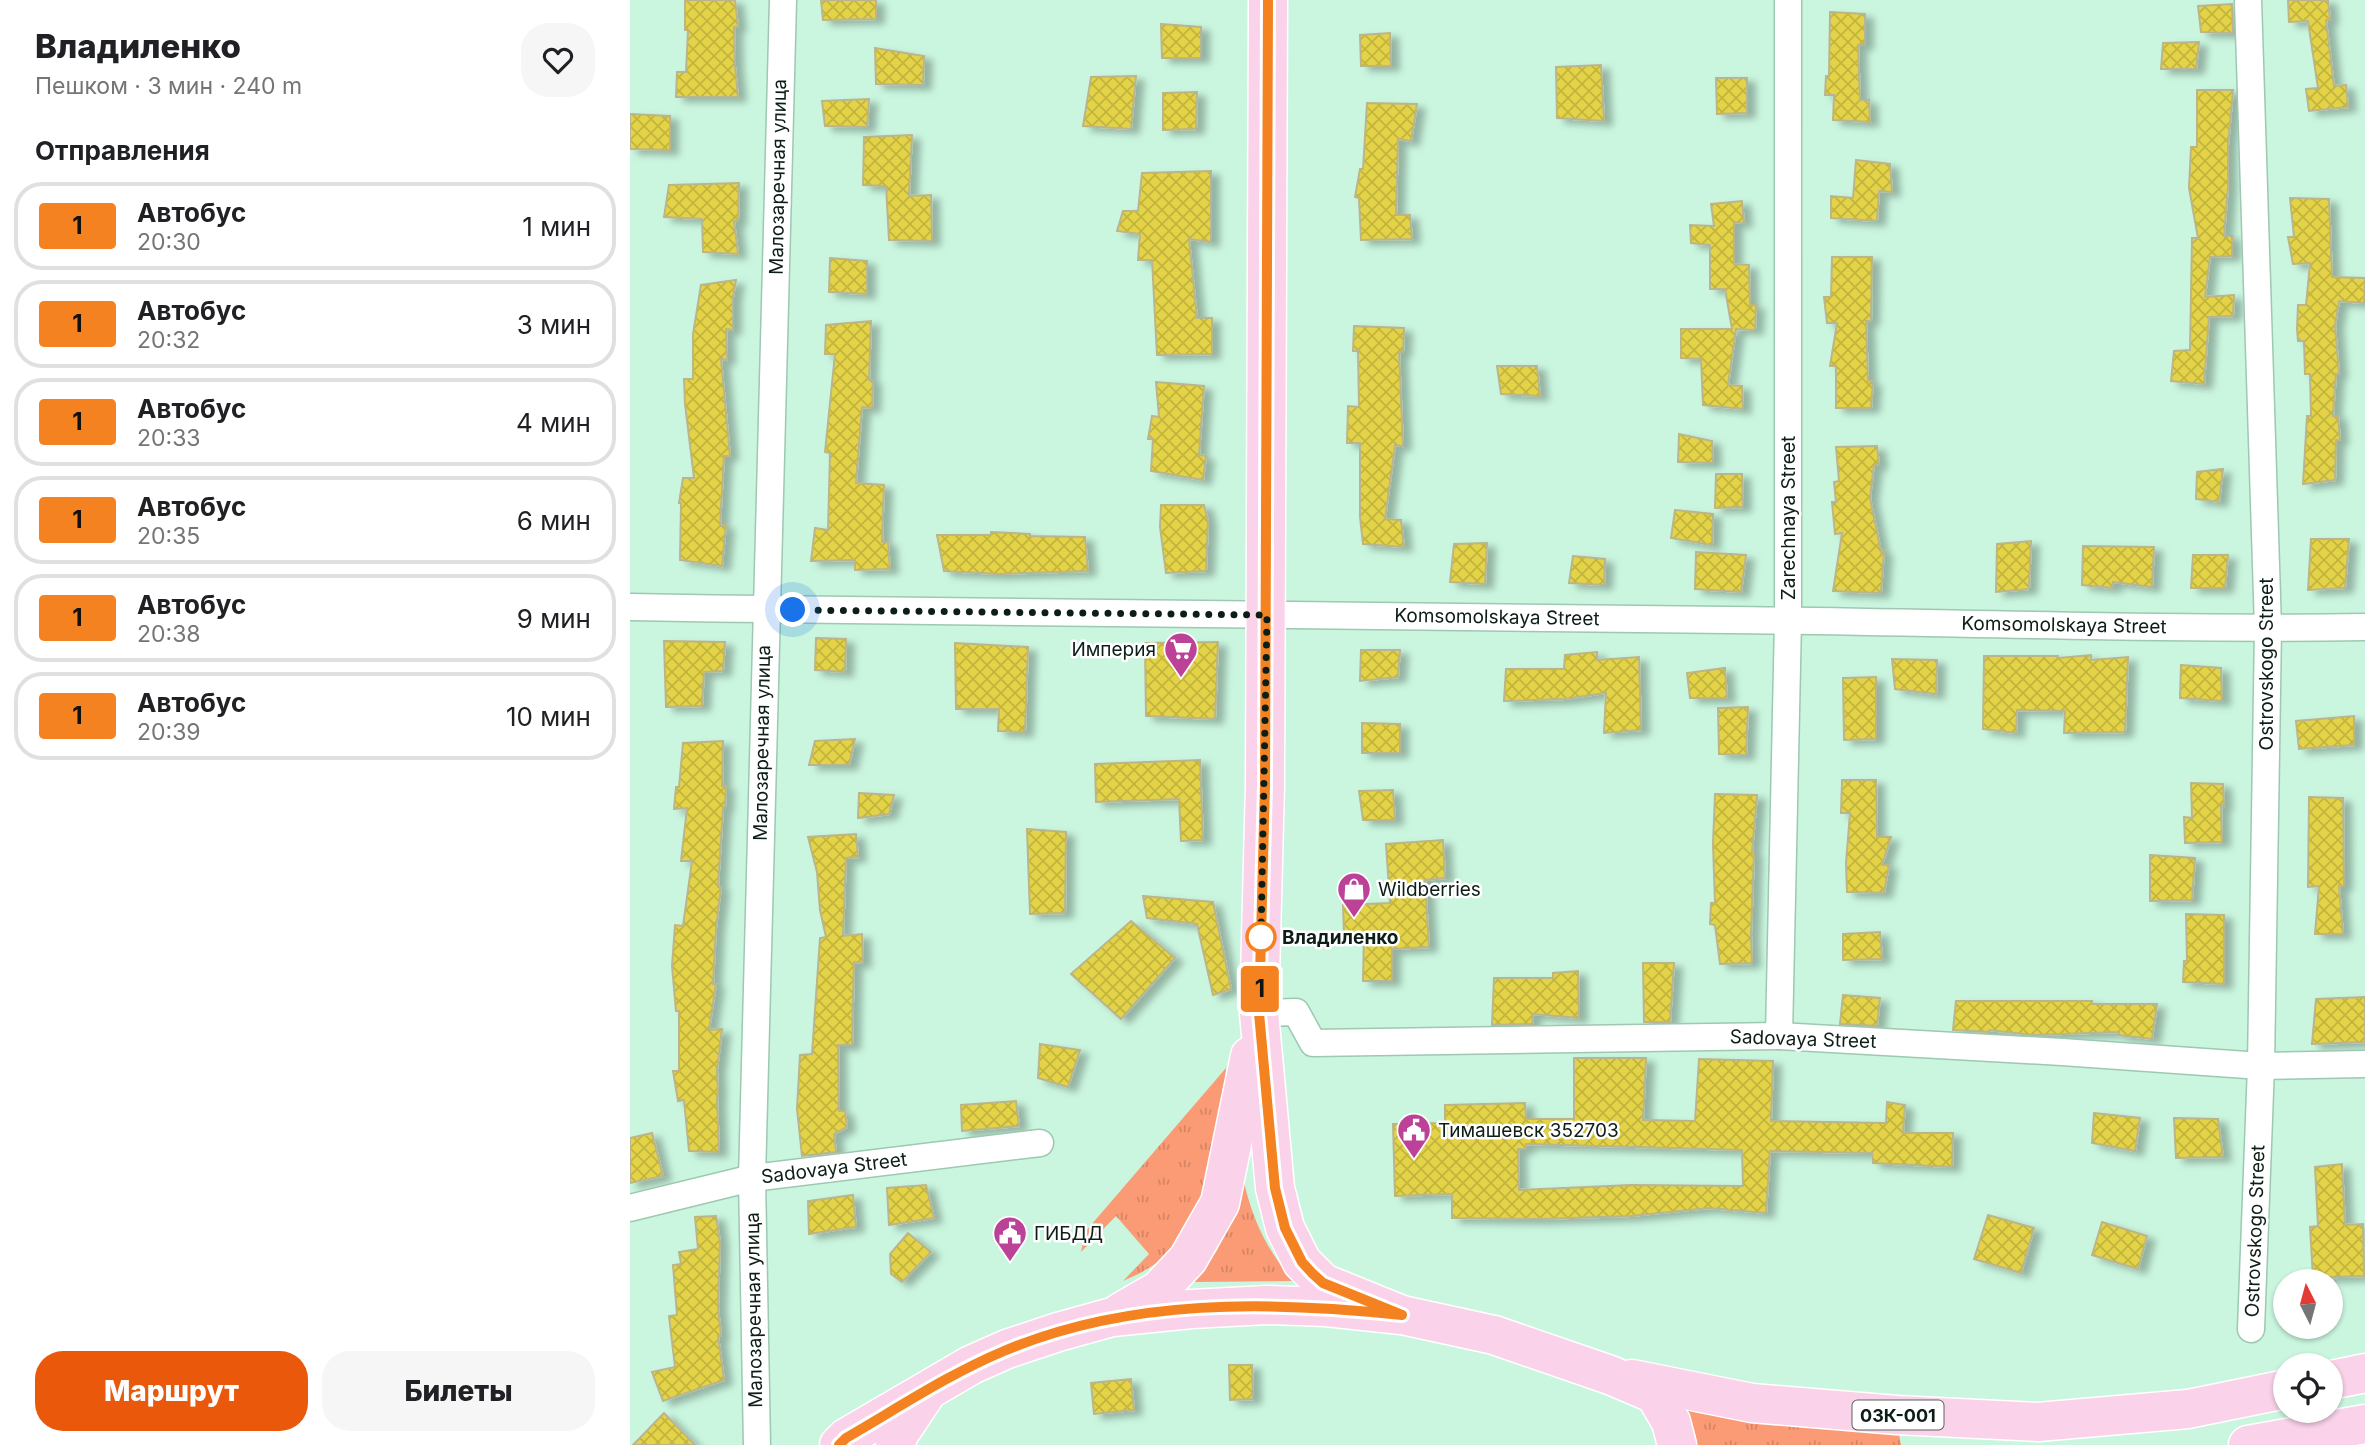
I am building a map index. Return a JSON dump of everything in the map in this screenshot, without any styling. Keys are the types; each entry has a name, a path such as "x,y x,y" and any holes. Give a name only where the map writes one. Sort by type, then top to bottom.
{"main road":[{"path":"1268,0 1267,615 1259,1013 1275,1188 1285,1228 1302,1262 1323,1283 1402,1315"},
{"path":"1112,1317 1158,1290 1188,1259 1220,1203 1259,1013"},
{"name":"03К-001","path":"839,1445 846,1438 971,1365 1007,1349 1112,1317 1267,1305 1326,1307 1402,1315 1494,1335 1609,1374 1752,1404 2038,1422 2188,1409 2273,1392"},
{"path":"2343,1378 2365,1373"},
{"path":"1609,1374 1655,1394 1671,1422 1677,1445"},
{"path":"895,1445 899,1434 928,1390"},
{"path":"2248,1445 2365,1423"}],"street":[{"name":"Малозаречная улица","path":"757,1445 752,1178 783,0"},
{"name":"Zarechnaya Street","path":"1779,1035 1788,620 1788,0"},
{"name":"Ostrovskogo Street","path":"2248,0 2268,628 2261,1066 2251,1329"},
{"name":"Komsomolskaya Street","path":"630,607 2268,628 2365,627"},
{"name":"Sadovaya Street","path":"1259,1013 1296,1012 1313,1043 1779,1035 2261,1066 2365,1064"},
{"name":"Sadovaya Street","path":"630,1208 752,1178 1040,1143"}],"green space":[{"path":"1226,1068 1224,1113 1219,1142 1193,1214 1175,1245 1165,1256 1146,1270 1123,1281 1149,1254 1116,1216 1081,1252 1085,1232"},
{"path":"1243,1179 1262,1233 1293,1281 1192,1282 1216,1252 1233,1217"},
{"path":"1670,1404 1895,1428 1901,1445 1685,1445"}],"building":[{"path":"685,0 735,0 738,27 734,27 738,97 676,97 677,72 686,72 688,30 685,30"},
{"path":"821,0 876,0 876,19 823,20"},
{"path":"2288,0 2328,0 2330,20 2326,20 2334,86 2346,85 2348,107 2309,111 2306,89 2318,88 2308,21 2289,22"},
{"path":"2232,4 2233,33 2201,32 2198,6"},
{"path":"1830,12 1865,14 1865,45 1858,45 1860,100 1869,100 1870,122 1833,120 1834,95 1825,95 1826,76 1829,76"},
{"path":"1161,24 1201,27 1201,58 1162,58"},
{"path":"1390,33 1391,66 1361,66 1360,35"},
{"path":"2199,42 2196,69 2161,69 2163,43"},
{"path":"875,48 924,56 923,85 876,84"},
{"path":"1601,65 1604,121 1557,118 1556,67"},
{"path":"1136,76 1131,129 1083,126 1091,77"},
{"path":"1716,78 1747,78 1747,113 1717,114"},
{"path":"2197,90 2233,90 2224,236 2232,236 2232,256 2210,257 2205,297 2234,295 2233,316 2209,317 2204,384 2171,381 2174,351 2190,350 2192,238 2198,238 2189,188 2191,147 2197,147"},
{"path":"1197,92 1196,129 1163,130 1163,93"},
{"path":"869,99 867,127 825,126 822,101"},
{"path":"1367,103 1417,104 1411,141 1398,139 1396,215 1410,215 1412,239 1361,240 1359,198 1355,197 1360,169 1363,169"},
{"path":"630,114 670,116 670,150 630,149"},
{"path":"912,135 909,196 931,195 932,241 889,240 886,186 863,185 864,137"},
{"path":"1856,160 1890,164 1892,192 1879,191 1877,221 1831,218 1831,196 1853,198"},
{"path":"1211,171 1211,242 1189,239 1197,318 1212,318 1212,354 1157,355 1152,260 1138,260 1140,234 1117,231 1123,211 1138,211 1142,173"},
{"path":"739,183 738,221 734,221 738,254 703,252 702,219 664,217 669,185"},
{"path":"2290,198 2329,199 2332,277 2365,278 2364,303 2339,301 2335,325 2339,374 2336,374 2333,416 2338,416 2340,440 2336,440 2335,480 2303,484 2307,416 2311,416 2310,374 2305,374 2304,341 2298,341 2297,329 2298,305 2306,305 2310,263 2293,264 2288,237 2294,237"},
{"path":"1742,201 1744,223 1734,222 1734,264 1749,265 1750,305 1756,305 1755,330 1736,329 1728,385 1742,386 1743,409 1703,405 1701,359 1681,358 1681,329 1732,329 1725,289 1710,289 1710,245 1691,243 1690,225 1714,226 1711,204"},
{"path":"1832,257 1872,257 1871,321 1866,321 1868,381 1873,382 1871,408 1836,408 1836,366 1830,366 1837,323 1827,323 1824,297 1831,297"},
{"path":"830,258 867,261 867,294 829,292"},
{"path":"736,280 733,330 726,329 727,360 721,359 730,456 724,456 720,526 726,525 722,566 680,560 679,503 683,478 694,478 684,379 693,379 693,334 701,285"},
{"path":"871,321 869,380 873,380 872,408 862,407 856,483 884,485 882,542 888,542 890,569 855,570 855,560 811,561 815,528 828,530 830,453 825,452 835,354 825,354 826,325"},
{"path":"1354,326 1404,328 1403,352 1399,352 1403,446 1395,445 1385,519 1401,520 1404,547 1363,544 1360,517 1360,443 1347,443 1348,406 1359,407 1358,351 1353,351"},
{"path":"1497,366 1537,366 1540,396 1501,394"},
{"path":"1156,382 1204,386 1199,455 1206,456 1203,480 1151,471 1153,439 1148,439 1152,416 1159,417"},
{"path":"1679,434 1712,441 1713,463 1678,462"},
{"path":"1877,446 1879,465 1874,465 1870,498 1881,552 1884,551 1881,593 1833,591 1842,533 1835,534 1832,502 1836,502 1834,482 1839,481 1836,447"},
{"path":"2223,469 2219,502 2196,499 2197,472"},
{"path":"1716,474 1742,474 1743,507 1715,508"},
{"path":"1161,505 1204,505 1208,521 1206,571 1166,573 1160,527"},
{"path":"1675,510 1713,514 1712,545 1671,538"},
{"path":"991,532 1085,537 1088,571 998,574 944,571 937,535 991,535"},
{"path":"2311,539 2349,539 2345,588 2308,590"},
{"path":"2031,541 2029,589 1996,592 1997,544"},
{"path":"1487,543 1485,584 1450,582 1454,544"},
{"path":"2083,546 2154,547 2152,587 2113,582 2113,588 2082,585"},
{"path":"1696,552 1746,555 1741,592 1695,589"},
{"path":"2193,555 2228,555 2225,588 2191,588"},
{"path":"1573,556 1605,559 1604,585 1569,583"},
{"path":"816,638 846,639 845,672 815,670"},
{"path":"664,641 725,642 723,671 704,672 702,706 666,707"},
{"name":"Империя","path":"1218,642 1215,719 1146,716 1145,643"},
{"path":"955,643 1028,647 1025,732 998,731 999,709 956,709"},
{"path":"1361,650 1400,650 1398,677 1360,681"},
{"path":"1597,652 1597,660 1639,657 1641,730 1604,733 1606,693 1564,699 1504,701 1506,669 1564,669 1565,655"},
{"path":"2091,655 2091,660 2128,657 2125,732 2064,733 2065,711 2017,710 2016,733 1983,729 1984,656 2058,658"},
{"path":"1892,659 1937,660 1936,694 1895,689"},
{"path":"2181,665 2221,668 2222,701 2180,698"},
{"path":"1725,668 1727,698 1690,698 1687,673"},
{"path":"1876,677 1876,739 1844,740 1843,678"},
{"path":"1748,707 1746,755 1719,754 1718,708"},
{"path":"2354,716 2354,745 2299,749 2296,721"},
{"path":"1362,723 1400,724 1400,753 1362,753"},
{"path":"855,739 849,765 809,765 815,741"},
{"path":"723,741 722,786 726,786 725,808 713,984 716,984 709,1030 722,1029 717,1070 719,1152 689,1151 684,1100 678,1101 673,1071 679,1071 679,1011 676,1011 672,966 675,925 683,926 692,861 681,861 687,808 674,809 683,743"},
{"path":"1200,760 1203,840 1181,841 1179,799 1096,802 1095,764"},
{"path":"1842,780 1876,780 1877,837 1891,837 1882,865 1889,865 1884,893 1847,892 1850,813 1841,813"},
{"path":"2191,783 2223,784 2222,842 2185,843 2184,817 2192,818"},
{"path":"1393,790 1395,820 1363,820 1359,791"},
{"path":"859,793 894,795 889,814 858,818"},
{"path":"1715,794 1757,795 1752,853 1752,963 1720,964 1715,925 1710,924 1711,903 1715,903"},
{"path":"2309,797 2343,798 2344,886 2339,886 2343,934 2315,934 2319,886 2308,887"},
{"path":"1027,829 1066,832 1065,913 1030,914"},
{"path":"856,834 858,857 846,858 843,936 862,934 863,963 854,962 852,1045 838,1045 839,1111 845,1111 847,1127 834,1134 836,1152 802,1156 797,1109 800,1055 812,1054 820,938 826,937 820,910 817,872 808,837"},
{"path":"1443,840 1445,878 1425,880 1429,947 1392,949 1392,981 1363,981 1364,934 1344,935 1343,905 1390,903 1386,844"},
{"path":"2150,855 2195,858 2192,900 2150,901"},
{"path":"1143,896 1213,902 1231,989 1213,995 1197,924 1147,918"},
{"path":"2186,914 2224,915 2224,984 2183,982 2184,961 2187,961"},
{"path":"1131,921 1175,958 1121,1019 1071,974"},
{"path":"1880,932 1882,959 1843,960 1843,934"},
{"path":"1643,963 1674,963 1670,1022 1644,1022"},
{"path":"1578,971 1579,1018 1533,1014 1532,1024 1492,1025 1494,978 1553,978 1553,973"},
{"path":"1843,995 1880,998 1877,1026 1840,1024"},
{"path":"2365,997 2365,1042 2312,1044 2316,999"},
{"path":"1956,1001 2157,1004 2152,1039 2119,1035 2119,1032 2033,1035 1989,1030 1953,1030"},
{"path":"1040,1044 1080,1050 1068,1087 1038,1078"},
{"path":"1574,1058 1646,1058 1643,1120 1695,1121 1699,1059 1773,1061 1771,1121 1886,1123 1887,1102 1905,1105 1903,1133 1953,1133 1952,1167 1873,1163 1872,1153 1770,1151 1766,1213 1709,1208 1631,1216 1452,1218 1452,1194 1395,1196 1393,1124 1445,1123 1445,1105 1525,1103 1526,1119 1574,1119","holes":["1526,1144 1742,1150 1743,1186 1631,1185 1519,1190 1518,1149 1526,1149"]},
{"path":"1016,1101 1019,1126 962,1131 961,1105"},
{"path":"2094,1113 2140,1118 2135,1151 2092,1143"},
{"path":"2174,1118 2218,1119 2223,1157 2176,1158"},
{"path":"652,1133 663,1176 630,1183 630,1138"},
{"path":"2342,1164 2345,1225 2363,1224 2364,1276 2343,1277 2343,1269 2312,1269 2310,1227 2318,1226 2315,1167"},
{"path":"926,1185 934,1218 889,1225 887,1188"},
{"path":"853,1195 856,1227 809,1234 808,1201"},
{"path":"1988,1215 2034,1228 2021,1273 1974,1259"},
{"path":"716,1216 720,1242 718,1307 721,1336 718,1336 724,1380 663,1401 652,1372 675,1367 669,1316 677,1315 673,1265 681,1264 679,1252 698,1249 695,1217"},
{"path":"2102,1222 2147,1236 2138,1269 2092,1255"},
{"path":"908,1233 931,1252 902,1282 891,1274 890,1254"},
{"path":"1229,1365 1252,1365 1253,1399 1230,1400"},
{"path":"1131,1379 1134,1410 1094,1414 1091,1383"},
{"path":"664,1413 695,1445 633,1445"}],"bus line":[{"name":"1","path":"839,1445 846,1438 971,1365 1007,1349 1112,1317 1267,1305 1326,1307 1402,1315 1323,1283 1302,1262 1285,1228 1275,1188 1269,1130 1259,1013 1267,615 1268,0"}],"place":[{"name":"Империя","path":"1181,679"},
{"name":"Wildberries","path":"1354,919"},
{"name":"Владиленко","path":"1261,937"},
{"name":"Тимашевск 352703","path":"1414,1160"},
{"name":"ГИБДД","path":"1010,1263"}],"route":[{"path":"793,610 1267,615 1261,937"}]}
